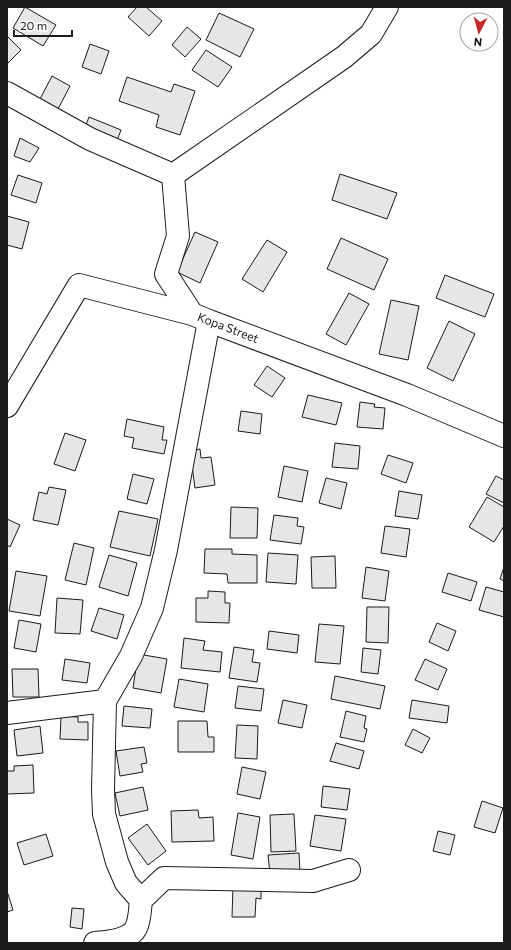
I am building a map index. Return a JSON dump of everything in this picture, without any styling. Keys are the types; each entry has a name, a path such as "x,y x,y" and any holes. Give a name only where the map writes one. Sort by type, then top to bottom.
{"street":[{"path":"173,174 344,57 371,34 387,7"},
{"path":"7,93 90,139 173,174"},
{"path":"141,900 126,883 117,862 104,814 103,790 105,701 132,656 152,608 166,550 200,318 166,274 178,236 173,174"},
{"name":"Kopa Street","path":"7,406 79,285 200,318 406,395 504,436"},
{"path":"7,713 105,701"},
{"path":"95,943 108,942 126,937 136,929 141,900 164,878 313,881 349,870"}],"building":[{"path":"25,7 56,25 43,46 13,28"},
{"path":"137,7 146,7 162,21 149,36 128,17"},
{"path":"219,13 254,29 240,57 206,40"},
{"path":"187,27 201,39 185,57 172,45"},
{"path":"7,36 21,50 7,64"},
{"path":"90,44 109,51 101,74 82,67"},
{"path":"206,50 232,67 218,87 192,70"},
{"path":"52,76 70,86 58,109 40,99"},
{"path":"127,77 171,92 174,84 195,91 180,135 156,127 159,115 119,101"},
{"path":"89,117 121,130 116,143 84,130"},
{"path":"20,138 39,148 30,162 14,156"},
{"path":"340,174 397,193 387,219 332,200"},
{"path":"18,175 42,183 36,203 11,195"},
{"path":"7,216 29,222 22,249 7,245"},
{"path":"195,232 218,242 200,283 177,272"},
{"path":"341,238 388,259 374,290 327,269"},
{"path":"267,240 287,252 263,292 242,279"},
{"path":"445,275 494,294 485,317 436,298"},
{"path":"349,293 369,304 346,345 326,334"},
{"path":"391,300 419,306 408,360 379,354"},
{"path":"449,321 475,334 453,381 427,368"},
{"path":"267,366 285,378 272,397 254,385"},
{"path":"308,395 342,403 336,425 302,417"},
{"path":"360,402 375,404 374,407 385,408 383,429 357,427"},
{"path":"241,411 262,414 260,434 238,431"},
{"path":"127,419 164,427 162,440 167,440 164,454 132,448 134,438 124,436"},
{"path":"65,433 86,440 75,471 54,464"},
{"path":"335,443 360,446 358,469 332,467"},
{"path":"200,449 201,458 211,457 215,485 195,488 190,451"},
{"path":"388,455 413,463 406,483 381,474"},
{"path":"284,466 308,471 302,502 278,497"},
{"path":"133,474 154,479 147,504 127,499"},
{"path":"496,476 504,480 504,503 486,494"},
{"path":"326,478 347,483 341,509 319,503"},
{"path":"49,487 66,490 58,525 33,520 39,492 47,494"},
{"path":"399,491 422,495 418,519 395,516"},
{"path":"487,497 504,507 504,526 494,542 469,527"},
{"path":"231,507 258,508 257,538 230,538"},
{"path":"119,511 158,519 150,556 110,547"},
{"path":"274,515 298,518 297,526 304,527 301,544 270,540"},
{"path":"7,519 20,525 10,547 7,545"},
{"path":"385,526 410,529 406,557 381,553"},
{"path":"74,543 94,548 86,585 65,580"},
{"path":"205,549 232,549 232,554 257,555 257,583 228,583 227,574 204,573"},
{"path":"268,553 298,555 296,584 266,582"},
{"path":"109,555 137,563 128,596 99,587"},
{"path":"335,556 336,588 312,588 311,557"},
{"path":"366,567 389,571 385,601 362,598"},
{"path":"504,567 504,581 500,579"},
{"path":"16,571 47,576 40,616 9,611"},
{"path":"448,573 477,582 471,601 442,592"},
{"path":"486,587 504,592 504,617 479,610"},
{"path":"208,591 225,592 225,603 230,603 229,623 196,622 196,598 208,598"},
{"path":"57,598 83,600 80,634 55,633"},
{"path":"367,607 389,607 388,643 366,642"},
{"path":"99,608 124,615 117,639 91,631"},
{"path":"19,620 41,624 36,652 14,648"},
{"path":"437,623 456,631 448,651 429,642"},
{"path":"319,624 344,626 340,664 315,662"},
{"path":"269,631 299,635 297,653 267,649"},
{"path":"184,638 205,641 203,650 222,652 220,672 181,668"},
{"path":"234,647 254,650 252,662 260,663 257,682 229,678"},
{"path":"363,648 381,650 378,674 361,672"},
{"path":"138,654 167,659 161,693 133,688"},
{"path":"65,659 90,663 87,683 62,680"},
{"path":"425,659 447,669 438,690 415,680"},
{"path":"12,669 38,669 39,697 13,697"},
{"path":"335,676 385,686 380,709 331,699"},
{"path":"179,679 208,684 204,712 174,707"},
{"path":"238,686 264,689 261,711 235,708"},
{"path":"283,700 307,705 302,728 278,723"},
{"path":"412,700 449,706 447,723 409,718"},
{"path":"124,706 152,709 150,728 122,726"},
{"path":"346,711 366,716 364,728 367,729 364,742 340,737"},
{"path":"61,716 78,717 78,722 88,722 88,740 60,739"},
{"path":"178,721 207,721 208,737 214,737 214,752 178,752"},
{"path":"237,725 258,726 257,759 235,758"},
{"path":"40,726 43,753 17,756 14,730"},
{"path":"413,729 430,738 422,753 405,745"},
{"path":"336,743 364,751 359,769 330,761"},
{"path":"144,747 147,763 141,764 143,772 120,776 116,751"},
{"path":"33,765 34,793 7,794 7,771 14,771 14,766"},
{"path":"242,767 266,772 260,799 237,794"},
{"path":"323,786 350,789 347,810 321,807"},
{"path":"143,787 148,810 120,816 115,793"},
{"path":"482,801 503,808 495,833 474,827"},
{"path":"198,810 199,818 213,817 214,841 172,842 171,811"},
{"path":"238,813 260,817 253,859 231,855"},
{"path":"294,814 296,851 271,852 270,815"},
{"path":"315,815 346,819 341,851 310,846"},
{"path":"147,824 166,851 148,865 128,838"},
{"path":"438,831 455,835 450,855 433,851"},
{"path":"46,834 53,856 24,865 17,843"},
{"path":"299,853 300,872 270,874 268,855"},
{"path":"233,886 261,887 261,899 256,898 255,917 232,917"},
{"path":"7,891 13,910 7,912"},
{"path":"72,908 84,909 82,929 70,927"}]}
